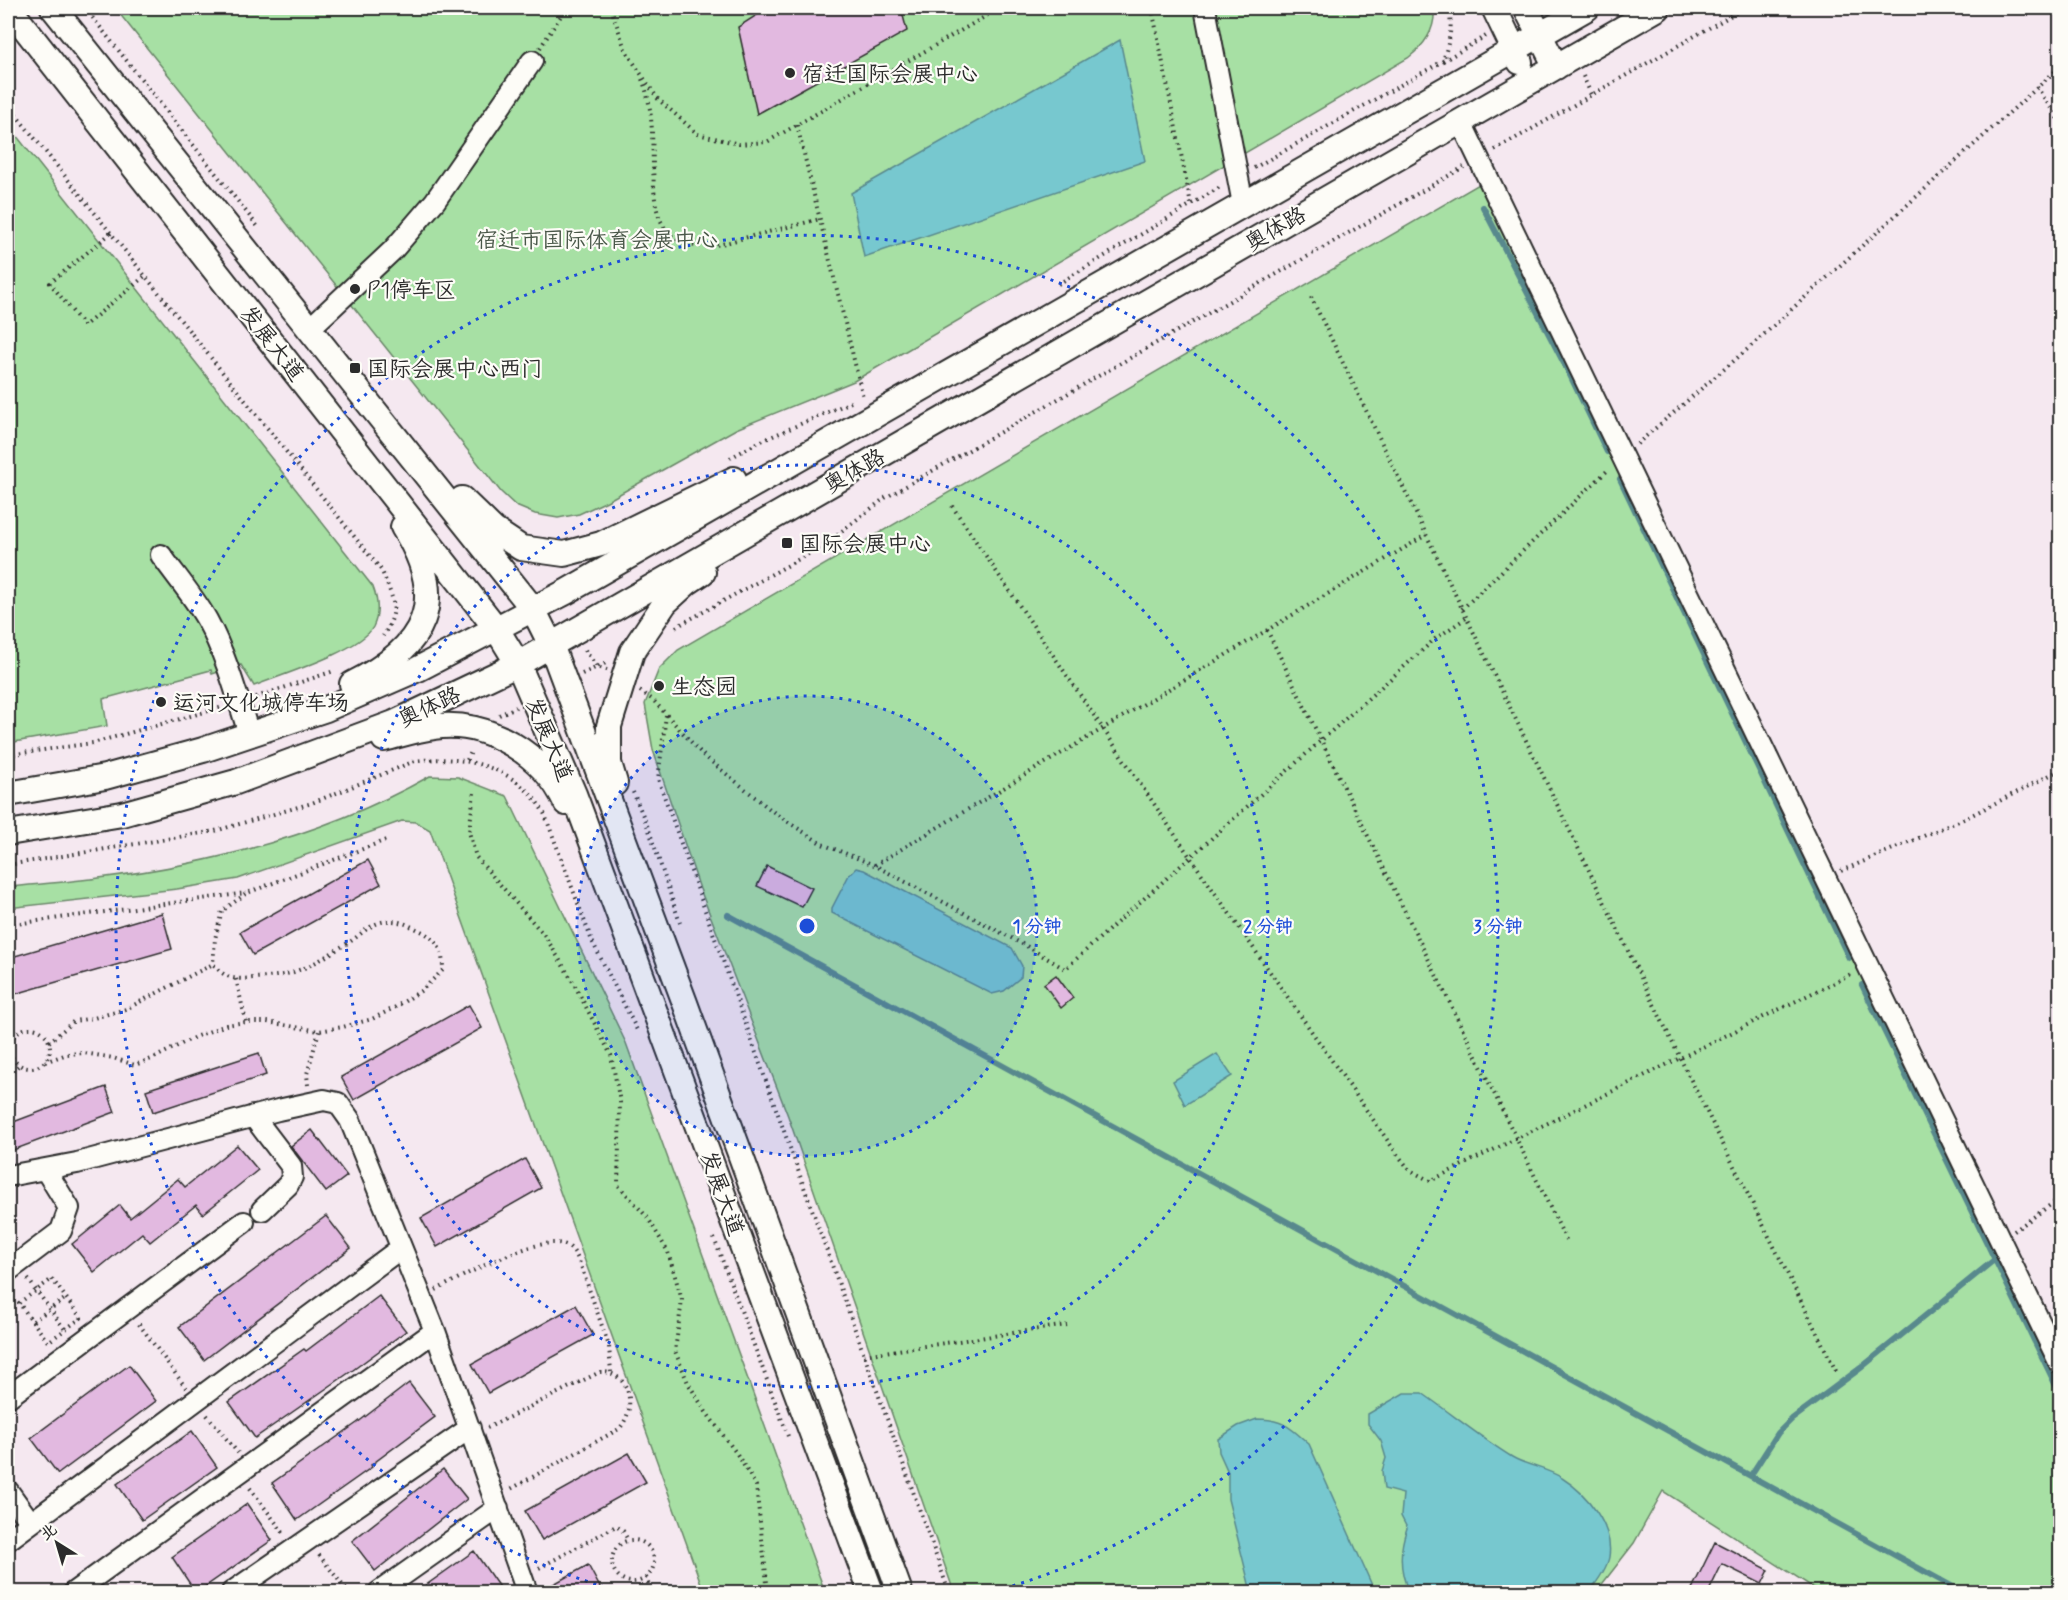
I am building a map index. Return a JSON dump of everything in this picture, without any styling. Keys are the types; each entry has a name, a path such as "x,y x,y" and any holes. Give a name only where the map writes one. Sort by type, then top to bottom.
{"main road":[{"name":"发展大道","path":"9,8 496,628 518,664 574,794 872,1593"},
{"name":"发展大道","path":"53,8 533,609 551,645 685,1003 900,1593"},
{"path":"1494,8 1530,82"},
{"path":"1526,8 1556,67"},
{"name":"奥体路","path":"8,794 105,777 202,750 326,709 408,674 533,609 1587,8"},
{"name":"奥体路","path":"8,833 122,814 236,782 394,723 518,664 1658,8"},
{"path":"370,405 494,530 521,548 564,554 601,544 735,478 850,429"},
{"path":"253,733 371,675 401,652 426,615 425,572 412,542 337,424"},
{"path":"685,1003 609,763 609,726 632,652 665,603 688,582 867,463"},
{"path":"272,769 435,726 474,728 511,744 538,763 561,791 656,1011"}],"street":[{"path":"1205,8 1243,204"},
{"path":"309,329 393,250 435,201 532,61"},
{"path":"1461,122 2061,1364"},
{"path":"161,555 206,618 253,733"},
{"path":"8,1176 77,1163 308,1103 324,1100 338,1103 350,1120 435,1330 525,1585"},
{"path":"253,1116 291,1166 292,1176 288,1185 262,1210"},
{"path":"12,1267 60,1231 69,1208 45,1169"},
{"path":"8,1397 244,1222"},
{"path":"8,1540 401,1248"},
{"path":"74,1593 435,1330"},
{"path":"232,1593 471,1431"},
{"path":"8,1491 31,1523"},
{"path":"379,1593 496,1503"}],"path":[{"path":"86,8 261,231"},
{"path":"532,61 566,8"},
{"path":"611,8 624,49 658,99 698,134 740,144 767,142 1000,8"},
{"path":"1152,8 1196,231"},
{"path":"1052,287 1191,204 1443,61 1449,43 1451,16 1447,8"},
{"path":"670,631 821,547 885,498 1744,8"},
{"path":"1462,609 1623,456 1750,347 2061,67"},
{"path":"639,71 649,95 657,212 662,224 671,235 682,243 698,246 718,245 820,219"},
{"path":"2037,87 2061,122"},
{"path":"8,105 382,571 395,608 393,620 380,641"},
{"path":"797,125 863,397"},
{"path":"111,233 50,283 84,326 145,276"},
{"path":"1311,297 1680,1058 1837,1373"},
{"path":"729,458 759,442 873,392"},
{"path":"952,506 1190,857 1410,1170 1430,1181 1869,965"},
{"path":"874,866 1426,534"},
{"path":"622,685 644,693 703,755 776,814 822,844 874,866 1028,947 1065,969 1435,639 1466,618"},
{"path":"1267,630 1568,1244"},
{"path":"588,671 632,652"},
{"path":"8,755 93,742 239,702 340,668"},
{"path":"666,715 658,779 948,1593"},
{"path":"8,865 215,831 312,803 414,761 467,760 484,764 513,780 538,801 592,941 641,1041"},
{"path":"1826,876 1966,818 2061,770"},
{"path":"630,785 649,830 682,930"},
{"path":"474,794 469,832 476,857 545,936 572,980 610,1055 620,1102 618,1185 648,1218 668,1252 682,1300 675,1351 688,1383 756,1486 768,1593"},
{"path":"8,925 247,893 386,840"},
{"path":"45,1062 50,1049 49,1042 41,1032 36,1029 23,1029 13,1037 11,1056 19,1065 32,1068 67,1054 84,1053 135,1065 226,1025 267,1022 319,1031 372,1019 422,990 443,970 443,956 439,945 429,936 406,924 388,921 368,928 354,939 299,970 272,976 236,979 222,974 213,964 215,939 222,911 247,893"},
{"path":"49,1042 74,1021 126,1009 213,964"},
{"path":"236,979 246,1022"},
{"path":"308,1103 307,1074 319,1031"},
{"path":"8,1075 19,1065"},
{"path":"2001,1240 2061,1198"},
{"path":"710,1227 792,1447"},
{"path":"421,1296 524,1248 551,1242 567,1246 576,1254 609,1346 611,1371 624,1384 631,1405 627,1420 620,1429 496,1503"},
{"path":"12,1267 36,1290 77,1346"},
{"path":"52,1279 81,1318 48,1342 19,1303 36,1290 52,1279"},
{"path":"33,1321 66,1298"},
{"path":"864,1355 1067,1325"},
{"path":"471,1431 600,1372 611,1371"},
{"path":"239,1473 348,1593"},
{"path":"525,1585 616,1526 623,1531 628,1540"},
{"path":"628,1540 642,1542 652,1552 653,1566 646,1577 640,1581 626,1581 615,1573 612,1567 613,1553 622,1543 628,1540"},
{"path":"646,1577 651,1593"}],"green space":[{"name":"宿迁市国际体育会展中心","path":"115,8 1434,8 1434,16 1428,36 1420,48 1408,58 854,381 736,429 607,501 579,514 558,518 535,514 516,506 501,492"},
{"path":"8,125 373,587 378,607 377,617 373,627 353,645 254,686 241,665 212,674 211,670 103,699 107,726 8,743"},
{"path":"1486,180 2060,1367 2060,1592 1820,1592 1663,1491 1634,1543 1596,1592 954,1592 788,1116 700,889 653,750 645,704 659,669 678,650"},
{"path":"430,776 458,777 507,796 626,1043 825,1592 704,1592 430,830 416,822 402,821 238,879 177,889 8,908 8,887 142,872 227,855 311,830 352,814"}],"water":[{"path":"1120,40 1145,161 864,257 851,193"},
{"path":"856,868 864,870 1012,948 1022,966 1021,977 1004,991 992,994 832,913 832,908 849,875"},
{"path":"1217,1054 1232,1076 1185,1105 1173,1081"},
{"path":"1404,1393 1422,1393 1512,1457 1562,1478 1589,1501 1603,1522 1609,1545 1609,1557 1598,1580 1589,1592 1409,1592 1403,1576 1401,1560 1407,1528 1401,1516 1403,1494 1384,1489 1382,1471 1386,1458 1381,1441 1368,1424 1368,1414"},
{"path":"1257,1419 1280,1422 1309,1444 1375,1592 1251,1592 1228,1499 1228,1472 1219,1452 1218,1439 1238,1426"}],"building":[{"name":"宿迁国际会展中心","path":"755,8 901,8 907,31 757,114 738,27 757,15"},
{"path":"368,860 381,884 253,955 240,932"},
{"path":"767,866 812,888 802,907 757,886"},
{"path":"162,913 172,949 8,996 8,958"},
{"path":"1056,975 1073,998 1061,1008 1044,984"},
{"path":"469,1005 482,1028 354,1100 341,1077"},
{"path":"259,1053 266,1075 153,1112 146,1090"},
{"path":"106,1087 115,1112 8,1152 8,1124"},
{"path":"312,1130 347,1176 326,1192 291,1146"},
{"path":"237,1145 258,1170 203,1214 196,1205 150,1242 142,1233 94,1272 72,1244 120,1205 130,1218 178,1179 185,1187"},
{"path":"525,1159 541,1188 437,1247 421,1218"},
{"path":"326,1216 351,1248 204,1360 179,1327"},
{"path":"379,1296 406,1331 255,1438 229,1402 304,1349 306,1351"},
{"path":"576,1305 593,1335 488,1393 472,1364"},
{"path":"129,1365 156,1401 58,1474 31,1438"},
{"path":"409,1383 435,1417 371,1465 372,1467 297,1520 272,1483"},
{"path":"192,1431 217,1467 142,1520 117,1484"},
{"path":"629,1453 646,1482 542,1540 525,1511"},
{"path":"443,1469 467,1499 375,1571 352,1541"},
{"path":"247,1504 272,1540 196,1593 172,1557"},
{"path":"1715,1542 1769,1570 1762,1584 1722,1564 1708,1593 1690,1593"},
{"path":"474,1551 503,1593 415,1593"},
{"path":"588,1565 603,1593 539,1593 539,1592"}],"waterway":[{"path":"1483,207 1607,452"},
{"path":"1620,479 1849,958"},
{"path":"728,915 1962,1592"},
{"path":"1862,985 2060,1394"},
{"path":"1751,1475 1778,1433 1792,1419 1862,1367 1994,1260"}],"place":[{"name":"宿迁国际会展中心","path":"790,73"},
{"name":"P1停车区","path":"355,289"},
{"name":"国际会展中心西门","path":"355,368"},
{"name":"国际会展中心","path":"787,543"},
{"name":"生态园","path":"659,686"},
{"name":"运河文化城停车场","path":"161,702"}]}
